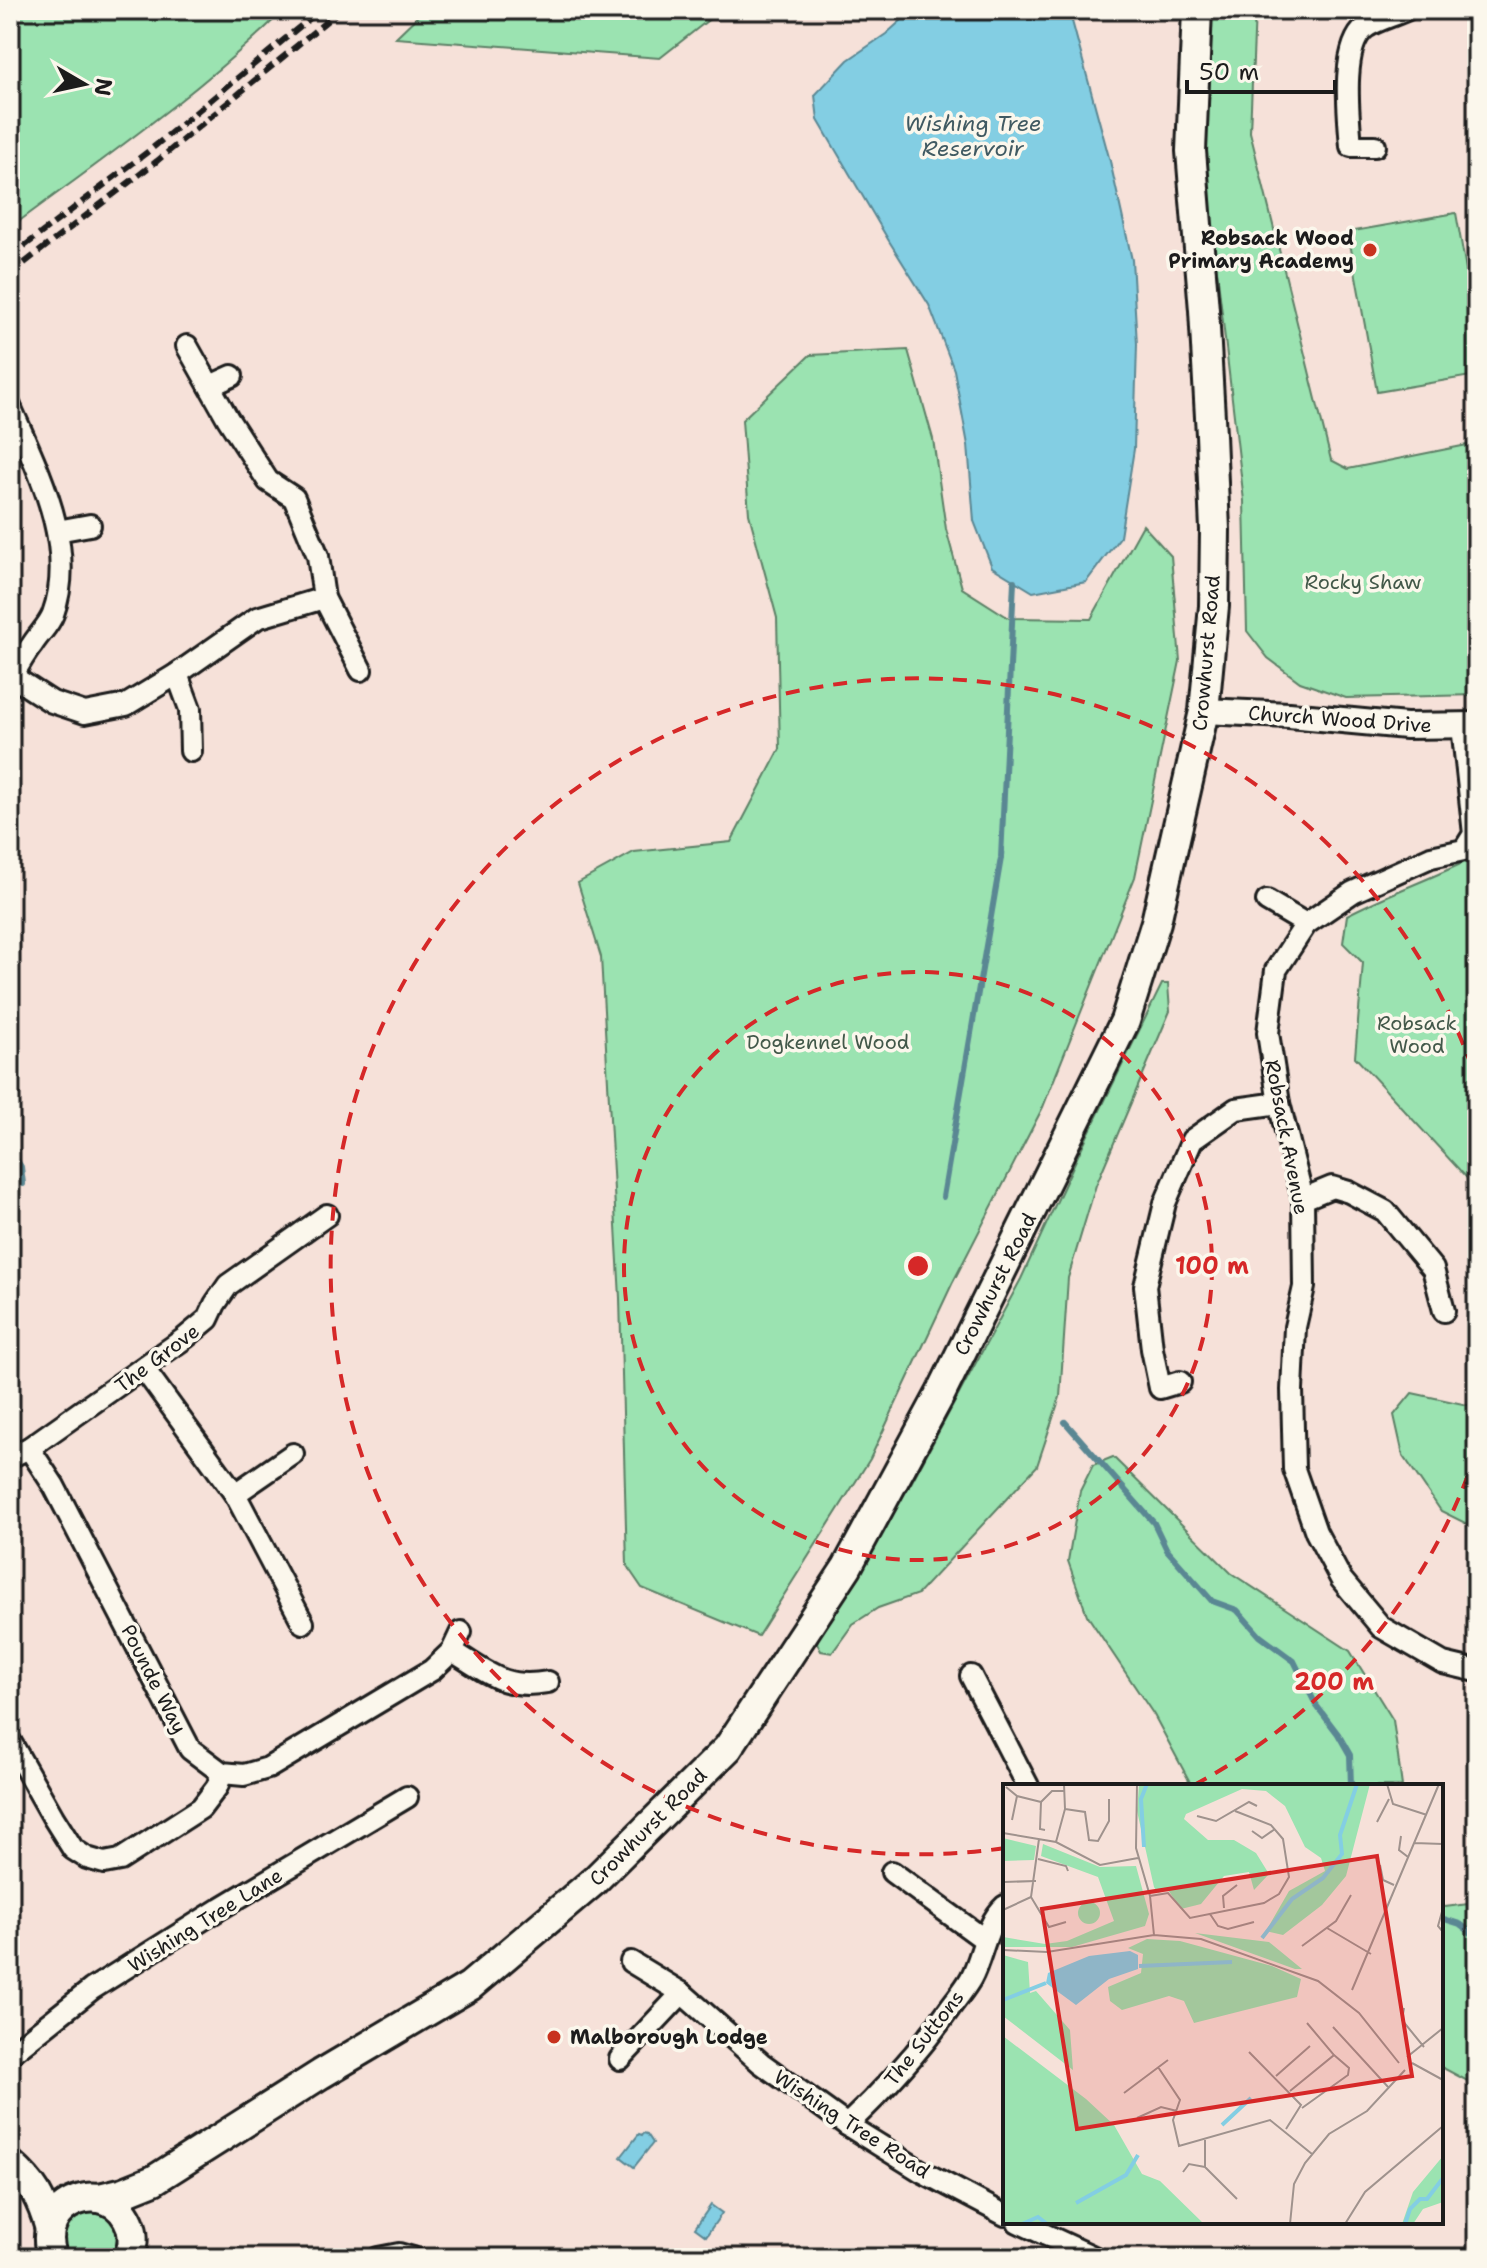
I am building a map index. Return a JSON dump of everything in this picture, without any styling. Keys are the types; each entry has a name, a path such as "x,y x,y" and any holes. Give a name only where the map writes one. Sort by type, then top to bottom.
{"main road":[{"name":"Crowhurst Road","path":"88,2199 124,2192 154,2180 321,2074 470,1986 594,1881 728,1748 847,1567 941,1393 1125,1021 1160,909 1204,711 1214,606 1215,530 1204,310 1191,151 1197,10"},
{"path":"18,2171 53,2194 111,2202 128,2221 131,2250"},
{"path":"18,2171 42,2203 51,2250"},
{"path":"131,2250 136,2210 154,2180"},
{"path":"51,2250 60,2211 88,2199"}],"street":[{"path":"1375,146 1351,146 1347,72 1357,38 1365,29 1406,10"},
{"path":"187,346 268,481 294,498 318,556 324,598 361,670"},
{"path":"210,386 232,376"},
{"path":"10,406 38,472 57,531 62,576 52,617 11,676 52,702 85,713 126,705 257,618 324,598"},
{"path":"57,531 90,525"},
{"path":"177,674 190,709 191,751"},
{"name":"Church Wood Drive","path":"1204,711 1406,726 1469,726"},
{"name":"Robsack Avenue","path":"1469,726 1474,834 1464,850 1431,857 1353,892 1306,924 1276,970 1268,1033 1279,1103 1303,1199 1304,1287 1295,1327 1292,1390 1294,1469 1316,1532 1341,1579 1381,1627 1443,1663 1477,1671"},
{"path":"1267,901 1306,924"},
{"path":"1180,1382 1160,1388 1145,1286 1165,1203 1192,1140 1236,1109 1279,1103"},
{"path":"1303,1199 1332,1187 1349,1192 1385,1211 1433,1269 1434,1302"},
{"name":"The Grove","path":"10,1457 29,1448 144,1369 208,1319 228,1285 327,1215"},
{"path":"144,1369 235,1494 303,1623"},
{"name":"Pounde Way","path":"29,1448 54,1486 190,1749 222,1773"},
{"path":"235,1494 293,1454"},
{"path":"10,1741 73,1849 87,1858 104,1863 120,1860 201,1808 217,1787 222,1773 244,1775 281,1761 432,1670 452,1651 461,1632"},
{"path":"452,1651 504,1682 526,1686 548,1682"},
{"path":"971,1676 1027,1784"},
{"name":"Wishing Tree Lane","path":"10,2054 92,1989 407,1797"},
{"path":"892,1872 985,1940"},
{"name":"The Suttons","path":"847,2125 890,2084 926,2042 971,1978 985,1940 1003,1908"},
{"name":"Wishing Tree Road","path":"631,1962 682,1993 761,2063 847,2125 921,2171 1003,2214"},
{"path":"620,2059 682,1993"},
{"path":"1022,2224 1096,2258"},
{"path":"378,2258 399,2254 413,2258"}],"green space":[{"path":"10,10 284,10 219,69 10,228"},
{"path":"424,10 721,10 660,58 395,38"},
{"name":"Rocky Shaw","path":"1208,10 1255,10 1250,132 1331,460 1348,469 1477,443 1477,695 1346,698 1300,682 1268,658 1247,631 1244,501 1204,160"},
{"path":"1456,213 1477,331 1477,375 1377,392 1348,232"},
{"name":"Dogkennel Wood","path":"908,350 933,439 946,529 962,588 1009,618 1091,619 1143,525 1171,556 1180,661 1135,877 1043,1107 952,1284 870,1459 758,1636 642,1588 627,1566 620,1298 601,957 578,883 634,852 731,842 780,749 777,618 749,514 742,420 810,355"},
{"name":"Robsack Wood","path":"1477,856 1477,1189 1355,1057 1363,963 1343,943 1347,915"},
{"path":"1162,984 1168,984 1170,1011 1096,1185 1068,1278 1060,1397 1037,1466 918,1594 878,1608 853,1624 832,1653 821,1651 817,1643 829,1606 909,1487 1021,1279"},
{"path":"1412,1393 1477,1407 1477,1529 1441,1511 1403,1455 1394,1415"},
{"path":"1113,1457 1231,1573 1350,1651 1393,1720 1402,1784 1191,1784 1154,1715 1087,1615 1068,1561 1080,1491 1093,1465"},
{"path":"1477,1903 1477,2086 1443,2068 1443,1906"},
{"path":"92,2209 111,2216 121,2234 115,2258 65,2258 61,2237 63,2225"}],"water":[{"name":"Wishing Tree Reservoir","path":"913,10 1069,10 1110,161 1132,260 1137,344 1134,449 1120,537 1086,582 1033,592 992,567 974,521 968,445 954,370 929,305 818,120 815,95 848,60 886,34"},
{"path":"643,2133 653,2143 634,2167 621,2157"},
{"path":"711,2205 722,2213 706,2236 695,2228"}],"waterway":[{"path":"943,1197 1001,858 1014,581"},
{"path":"10,1150 21,1167 23,1184"},
{"path":"1065,1422 1154,1523 1167,1550 1212,1601 1237,1610 1260,1636 1294,1661 1316,1705 1350,1755 1351,1784"},
{"path":"1443,1919 1460,1924 1477,1937"}],"railway":[{"path":"10,257 150,150 320,10"},
{"path":"10,274 157,161 340,10"}],"place":[{"name":"Robsack Wood Primary Academy","path":"1370,250"},
{"name":"Malborough Lodge","path":"554,2037"}]}
